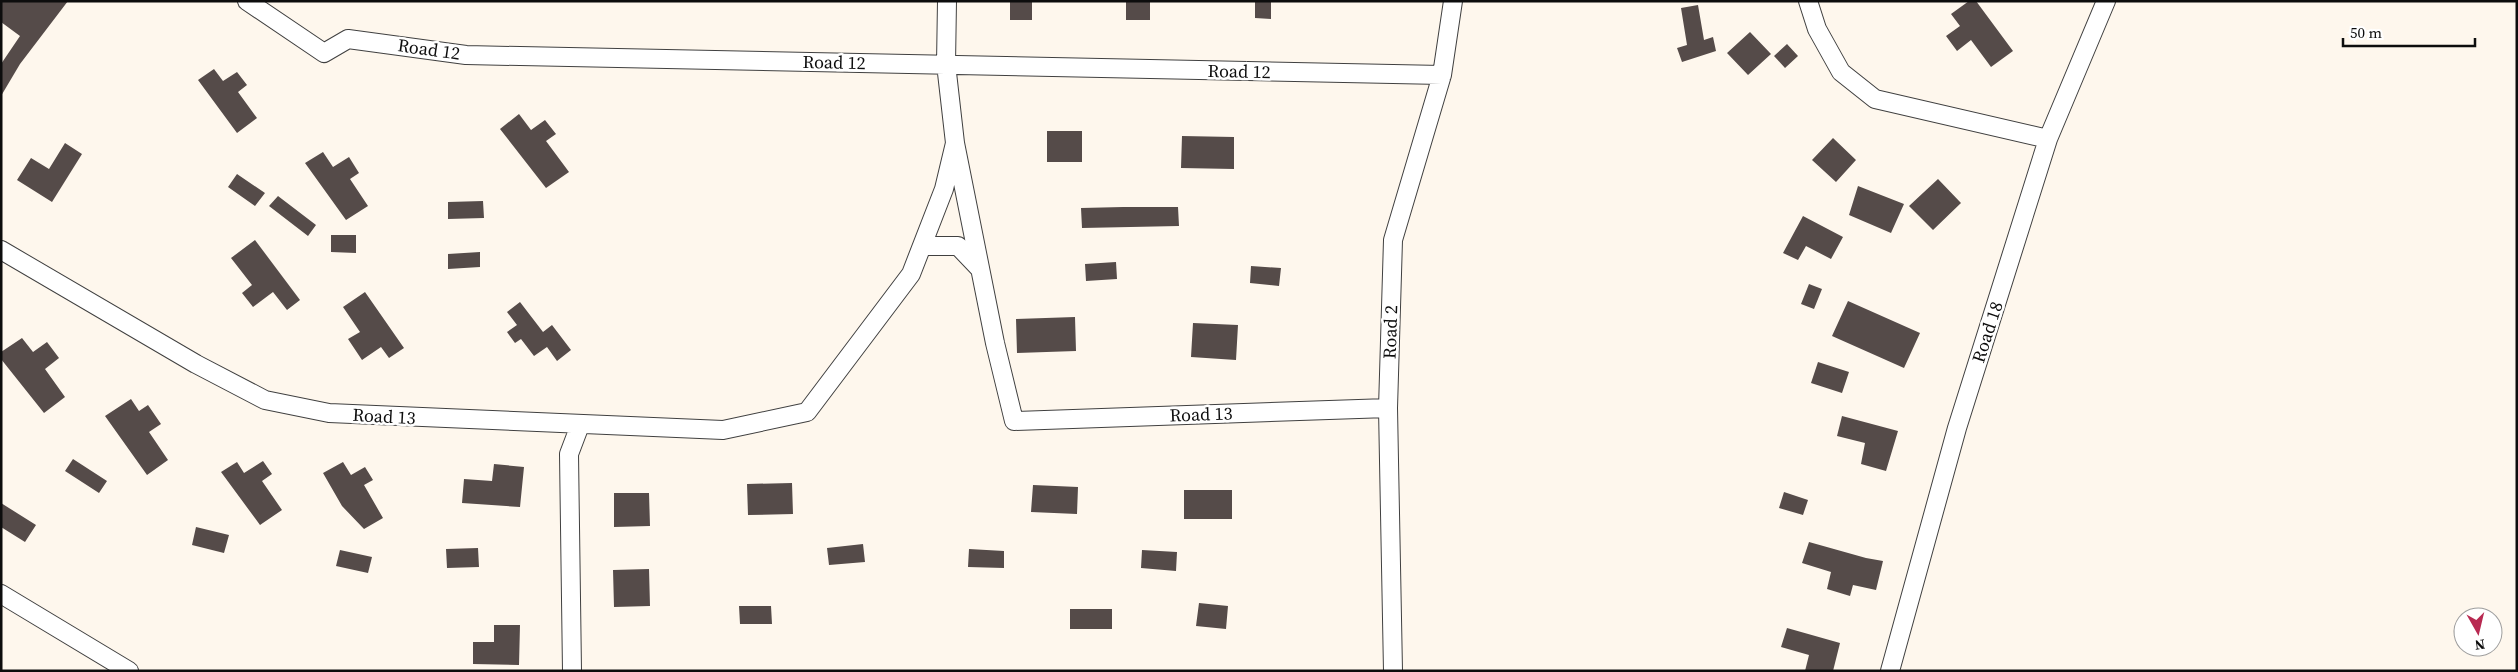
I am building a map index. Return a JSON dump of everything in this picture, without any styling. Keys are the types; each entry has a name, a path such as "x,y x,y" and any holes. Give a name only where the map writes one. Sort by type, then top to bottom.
{"street":[{"name":"Road 12","path":"247,1 324,53 348,39 466,55 1442,75"},
{"path":"947,1 946,64 955,144 980,269"},
{"name":"Road 2","path":"1393,671 1388,408 1393,240 1442,75 1453,1"},
{"path":"1808,1 1817,29 1841,72 1875,99 2048,139"},
{"name":"Road 18","path":"1890,671 1957,428 2048,139 2106,1"},
{"path":"955,144 944,189 922,246 958,246 980,269"},
{"name":"Road 13","path":"1,250 196,364 265,400 329,414 723,430 807,412 910,274 922,246"},
{"name":"Road 13","path":"980,269 1014,420 1388,408"},
{"path":"572,671 569,454 580,425"},
{"path":"1,594 129,671"}],"building":[{"path":"1,1 68,1 20,64 1,96 1,64 20,36 1,22"},
{"path":"1010,1 1032,1 1032,20 1010,20"},
{"path":"1126,1 1150,1 1150,20 1126,20"},
{"path":"1255,1 1271,1 1271,19 1255,18"},
{"path":"1969,1 1976,1 2013,51 1991,67 1971,40 1957,51 1946,36 1960,26 1951,14"},
{"path":"1698,5 1704,40 1713,37 1716,51 1682,62 1677,48 1687,45 1681,8"},
{"path":"1750,32 1771,54 1748,75 1727,53"},
{"path":"1787,44 1798,56 1785,68 1774,56"},
{"path":"214,69 223,81 237,72 247,85 238,92 257,118 237,133 198,80"},
{"path":"519,114 531,130 545,120 556,134 546,141 569,172 546,188 500,129"},
{"path":"1047,131 1082,131 1082,162 1047,162"},
{"path":"1182,136 1234,137 1234,169 1181,168"},
{"path":"1833,138 1856,160 1836,182 1812,160"},
{"path":"65,143 82,154 52,202 17,180 31,158 49,169"},
{"path":"323,152 333,167 349,157 359,173 350,179 368,206 346,220 305,163"},
{"path":"237,174 265,193 255,206 228,187"},
{"path":"1938,179 1961,203 1933,230 1909,206"},
{"path":"1858,186 1904,204 1891,233 1849,215"},
{"path":"278,196 316,225 308,236 269,206"},
{"path":"483,201 484,218 448,219 448,202"},
{"path":"1178,207 1179,226 1082,228 1081,208"},
{"path":"1803,216 1843,237 1831,259 1806,246 1798,260 1783,253"},
{"path":"331,235 356,235 356,253 331,252"},
{"path":"255,240 300,300 287,310 273,292 253,307 242,293 252,285 231,258"},
{"path":"480,252 480,267 448,269 448,254"},
{"path":"1116,262 1117,279 1086,281 1085,264"},
{"path":"1251,266 1281,268 1279,286 1250,283"},
{"path":"1809,284 1822,289 1814,309 1801,304"},
{"path":"365,292 404,348 389,358 381,347 362,360 348,339 360,332 343,307"},
{"path":"1848,301 1920,333 1904,368 1832,336"},
{"path":"520,302 543,332 552,325 571,350 557,361 547,347 534,356 521,339 515,343 507,332 517,325 507,312"},
{"path":"1075,317 1076,351 1017,353 1016,319"},
{"path":"1193,323 1238,325 1236,360 1191,357"},
{"path":"22,338 33,352 47,342 59,358 45,369 65,397 44,413 1,359 1,352"},
{"path":"1818,362 1849,372 1842,393 1811,383"},
{"path":"131,399 139,411 148,405 161,424 149,432 168,460 147,475 105,416"},
{"path":"1842,416 1898,431 1886,471 1861,464 1865,443 1837,436"},
{"path":"73,459 107,481 99,493 65,471"},
{"path":"263,461 272,474 262,481 282,510 260,525 221,472 237,462 244,473"},
{"path":"343,462 351,475 365,467 373,480 364,485 383,518 364,529 342,506 323,473"},
{"path":"494,464 524,467 520,507 462,503 464,479 492,481"},
{"path":"792,483 793,514 748,515 747,484"},
{"path":"1033,485 1078,487 1077,514 1031,512"},
{"path":"1184,490 1232,490 1232,519 1184,519"},
{"path":"1784,492 1808,500 1803,515 1779,508"},
{"path":"614,493 649,493 650,526 614,527"},
{"path":"1,503 36,525 25,542 1,527"},
{"path":"196,527 229,535 224,553 192,545"},
{"path":"1809,542 1883,561 1876,590 1853,585 1850,596 1827,589 1831,572 1802,563"},
{"path":"863,544 865,562 829,565 827,548"},
{"path":"478,548 479,567 447,568 446,549"},
{"path":"969,549 1004,551 1004,568 968,567"},
{"path":"340,550 372,557 368,573 336,566"},
{"path":"1142,550 1177,552 1176,571 1141,568"},
{"path":"649,569 650,606 614,607 613,570"},
{"path":"1199,603 1228,606 1226,629 1196,626"},
{"path":"739,606 771,606 772,624 740,624"},
{"path":"1070,609 1112,609 1112,629 1070,629"},
{"path":"494,625 520,625 519,665 473,664 473,642 494,642"},
{"path":"1787,628 1840,643 1833,671 1805,671 1809,655 1781,647"}]}
